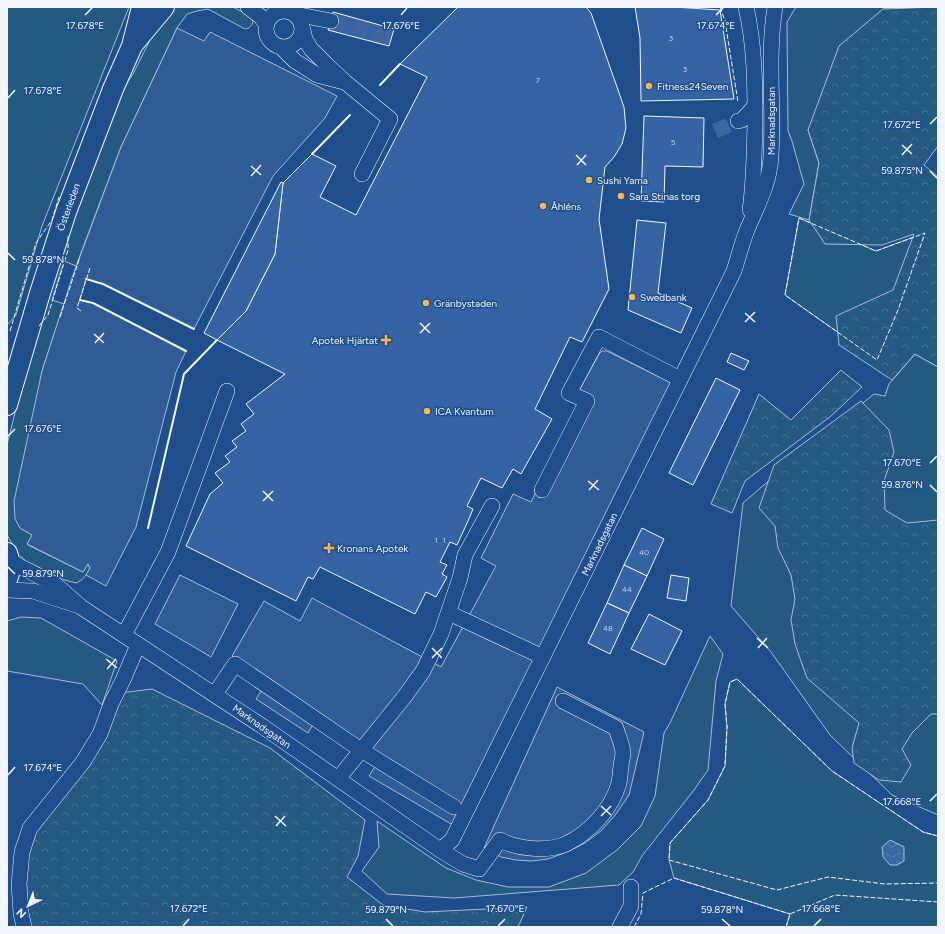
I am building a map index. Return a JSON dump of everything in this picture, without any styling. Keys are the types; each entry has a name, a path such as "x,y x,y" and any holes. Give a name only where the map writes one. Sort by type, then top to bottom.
{"main road":[{"name":"Österleden","path":"7,406 40,293 66,212 113,89 132,46 142,7"},
{"name":"Österleden","path":"132,46 164,7"},
{"path":"7,579 10,568 8,556"}],"street":[{"path":"248,7 260,16 266,24"},
{"name":"Marknadsgatan","path":"746,7 753,55 755,106 753,191 747,231"},
{"name":"Marknadsgatan","path":"440,850 452,840 668,401 734,271 747,231 767,184 771,157 770,47 775,7"},
{"path":"295,17 301,36 298,41 288,47 276,45 271,41 266,30 266,24 273,14 284,10 295,17 305,40 311,49 345,82 390,119 362,174"},
{"path":"282,47 295,61 317,75 345,82"},
{"path":"738,121 742,120 755,106"},
{"path":"542,490 587,401 569,393 599,337 680,379"},
{"path":"124,635 168,552 227,391"},
{"path":"338,780 405,696 422,671 441,634 460,578 465,555 492,506"},
{"name":"Marknadsgatan","path":"8,556 18,566 56,585 81,606 215,694 440,850 463,864 479,870 500,840 518,847 532,848 546,848 564,844 580,836 595,823 610,803 620,781 623,752 616,728 563,701"},
{"name":"Marknadsgatan","path":"7,590 33,591 81,606"},
{"path":"449,612 543,657"},
{"path":"24,927 21,913 19,884 22,852 30,828 83,762 100,734 111,704 138,644"},
{"path":"215,694 235,664 361,750 454,807"},
{"path":"620,927 631,906 631,887"}],"green space":[{"path":"7,7 129,7 42,226 16,315 7,325"},
{"path":"174,7 233,7 250,16 253,21 248,28 245,29 208,9 187,14 177,28 121,147 76,266 64,261 52,300 64,304 42,371 20,528 32,535 28,545 83,572 87,564 90,568 82,579 76,583 65,580 26,561 18,554 7,535 7,445 35,332 68,227 120,93 133,74 150,40"},
{"path":"796,7 938,7 883,9 808,130 819,163 809,220 789,214 804,184 788,131 787,22"},
{"path":"938,7 938,146 924,165 938,177 938,367 915,354 892,380 839,345 836,316 893,290 914,234 882,245 825,244 809,220 819,163 808,130 839,46 883,9"},
{"path":"799,218 876,251 925,233 877,360 785,295"},
{"path":"915,354 938,367 938,815 892,795 830,735 771,652 731,606 743,503 808,447 874,394 885,396 889,384"},
{"path":"841,370 862,387 831,416 745,481 732,513 711,504 759,394 791,420"},
{"path":"861,401 889,430 894,452 884,481 885,510 907,523 938,520 938,714 931,714 912,733 902,749 911,765 901,782 879,780 854,763 852,748 859,723 807,678 795,644 791,620 795,599 791,575 778,548 775,526 759,508 774,465"},
{"path":"21,617 41,618 117,661 102,705 83,684 7,671 7,621"},
{"path":"710,636 723,654 716,681 708,770 642,856 633,872 619,885 454,898 387,894 362,871 379,847 377,821 446,868 476,880 508,887 549,887 586,873 617,850 641,826 655,796 664,733"},
{"path":"737,679 832,771 923,832 938,836 938,927 786,927 790,914 674,878 669,860 670,843 708,800 725,766 727,727 725,704 730,682"},
{"path":"152,689 270,748 365,820 358,856 347,877 383,905 425,912 527,907 519,925 517,927 28,927 23,873 31,840 120,693"}],"shaded area":[{"path":"177,28 204,41 210,32 337,96 325,118 273,176 194,329 103,284 86,279 80,300 93,303 186,351 176,372 136,527 106,586 86,575 90,568 88,564 83,572 27,544 32,535 20,528 15,519 14,501 42,371 73,275 121,147"},
{"path":"602,351 607,351 671,383 453,825 369,776 382,756 320,713 308,733 256,699 269,679 232,656 264,601 300,621 312,598 441,667 496,566 481,558 513,494 531,502 579,404 574,400"},
{"path":"180,575 238,604 211,657 155,624"},
{"path":"557,687 644,732 629,795 616,814 602,830 585,843 567,852 548,859 532,861 501,857 484,848"}],"water":[{"path":"890,840 904,847 904,861 897,865 890,865 883,857 882,847"}],"building":[{"name":"Gränbystaden","path":"458,7 586,7 591,13 624,107 626,128 622,144 614,157 605,167 599,219 609,289 582,342 570,337 535,409 552,419 521,474 513,469 502,488 481,478 467,506 473,509 457,545 450,542 440,562 447,565 442,574 447,577 436,597 426,592 415,614 320,567 313,579 308,577 296,601 186,546 210,494 223,483 215,473 230,462 225,456 237,447 232,441 246,431 241,424 254,414 246,404 285,374 217,340 246,311 275,254 283,183 312,154 336,166 320,197 356,215 427,77 400,64"},
{"path":"635,7 674,7 720,10 734,99 641,101 640,38"},
{"path":"333,12 394,29 389,46 328,30"},
{"path":"644,116 704,118 703,167 665,166 664,202 641,201"},
{"path":"281,182 283,183 275,254 246,311 217,340 204,333"},
{"path":"637,220 666,223 658,293 692,308 681,333 628,310"},
{"path":"731,353 749,361 744,370 727,362"},
{"path":"716,378 740,390 693,485 669,473"},
{"path":"642,528 664,539 647,576 624,565"},
{"path":"624,565 647,576 629,613 607,603"},
{"path":"671,575 689,578 686,601 667,598"},
{"path":"607,603 629,613 610,654 588,643"},
{"path":"649,614 682,631 665,665 631,649"}],"tunnel":[{"path":"331,21 396,39"},
{"path":"715,131 738,121"}],"fence":[{"path":"720,7 725,21 738,102"},
{"path":"10,331 36,243 52,220 59,197"},
{"path":"799,218 876,251 925,233 898,310 877,360 785,295 799,218"},
{"path":"39,326 48,315 68,250 68,234"},
{"path":"60,317 80,257"},
{"path":"81,311 77,308 90,268"},
{"path":"938,836 923,832 832,771 737,679 730,682 725,704 727,727 725,766 708,800 670,843 669,860 777,890 828,877 885,884 938,883"},
{"path":"634,927 641,914 643,893 674,878 790,914"},
{"path":"786,927 790,914 835,895 938,902"}],"wall":[{"path":"380,85 400,64"},
{"path":"312,154 350,115"},
{"path":"86,279 103,284 194,329"},
{"path":"80,300 93,303 186,351"},
{"path":"148,528 184,374 217,340"}],"place":[{"name":"Fitness24Seven","path":"649,86"},
{"name":"Sushi Yama","path":"589,180"},
{"name":"Sara Stinas torg","path":"621,196"},
{"name":"Åhléns","path":"543,206"},
{"name":"Swedbank","path":"632,297"},
{"name":"Gränbystaden","path":"426,303"},
{"name":"Apotek Hjärtat","path":"386,340"},
{"name":"ICA Kvantum","path":"427,411"},
{"name":"Kronans Apotek","path":"329,548"}]}
